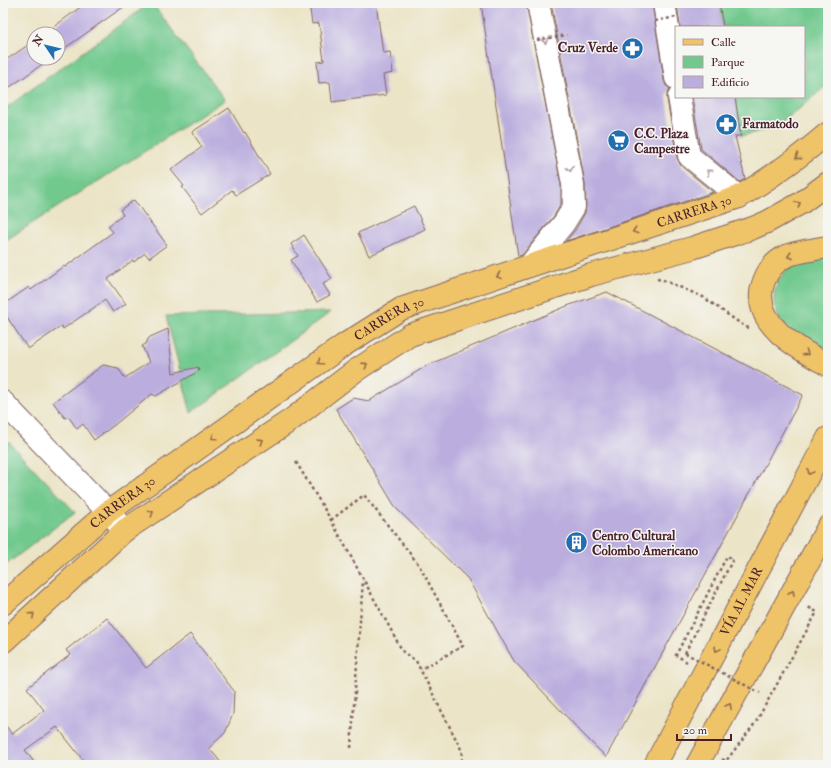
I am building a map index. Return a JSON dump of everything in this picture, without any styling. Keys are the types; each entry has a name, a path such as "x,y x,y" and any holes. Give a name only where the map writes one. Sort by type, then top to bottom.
{"main road":[{"name":"CARRERA 30","path":"3,604 108,512 344,345 401,309 739,197 766,181 812,147 828,133"},
{"name":"CARRERA 30","path":"3,642 125,530 291,420 355,371 410,335 591,275 692,248 753,228 767,222 801,202 828,183"},
{"path":"828,246 787,256 780,260 774,265 766,277 761,289 764,312 772,326 786,338 828,365"},
{"name":"VÍA AL MAR","path":"655,765 828,438"},
{"path":"701,758 828,527"},
{"path":"809,563 828,549"}],"street":[{"path":"529,266 564,223 574,207 572,184 538,3"},
{"path":"665,14 675,72"},
{"path":"679,98 689,156 739,197"},
{"path":"3,402 125,530"}],"path":[{"path":"537,40 567,35"},
{"path":"651,278 663,280 703,298 744,326 757,331"},
{"path":"296,462 331,520 403,652 416,661 421,669 462,751 461,765"},
{"path":"331,520 364,496 419,565 463,646 421,669"},
{"path":"676,655 727,556 733,559 685,653 760,693"},
{"path":"351,748 363,580"},
{"path":"701,758 726,761 756,722 817,612 808,607 804,614"}],"green space":[{"path":"152,3 225,100 3,242 3,110 63,66 66,66 66,64"},
{"path":"719,3 828,3 828,83 793,114 769,129 741,136 735,98 805,98 805,26 723,26"},
{"path":"828,256 828,350 799,335 783,324 775,308 774,296 777,284 788,269 798,263"},
{"path":"331,312 191,413 166,316"},
{"path":"3,436 75,512 3,567"}],"building":[{"path":"86,3 129,3 66,47 66,26 55,26"},
{"path":"309,3 376,3 383,53 390,52 393,73 383,75 386,95 332,102 330,82 319,83 317,62 324,61 319,23 312,24"},
{"path":"481,3 526,3 561,185 561,204 554,216 522,255 518,256"},
{"path":"551,3 652,3 664,80 666,86 670,89 667,93 667,99 677,158 681,166 713,192 566,241 575,230 585,213 585,183"},
{"path":"677,3 719,3 723,26 680,26"},
{"path":"26,46 26,66 40,66 3,92 3,62"},
{"path":"692,98 735,98 741,136 735,136 745,179 740,182 701,149"},
{"path":"229,108 270,174 236,195 232,190 202,213 171,170 202,147 192,132"},
{"path":"134,200 167,245 149,258 145,253 108,279 126,304 113,312 105,300 63,329 62,326 28,349 3,311 3,305 29,287 31,290 113,232 108,226 123,215 120,210"},
{"path":"414,206 425,229 369,256 358,233"},
{"path":"304,235 332,279 323,284 330,295 317,302 291,260 298,256 291,244"},
{"name":"Centro Cultural Colombo Americano","path":"607,292 803,395 606,757 514,661 468,579 396,508 336,409 353,398 369,401 428,365 567,306"},
{"path":"168,329 173,373 198,367 199,371 156,396 152,394 94,440 83,424 77,429 68,416 65,418 53,402 103,365 118,368 125,378 149,362 142,346 146,344 148,339"},
{"path":"107,618 146,668 190,634 234,691 233,714 225,733 209,748 223,765 87,765 57,727 25,750 36,765 3,765 3,722 12,734 44,710 27,688 70,655 66,650"}],"place":[{"name":"Cruz Verde","path":"633,48"},
{"name":"Farmatodo","path":"727,124"},
{"name":"C.C. Plaza Campestre","path":"618,141"},
{"name":"Centro Cultural Colombo Americano","path":"577,543"}]}
